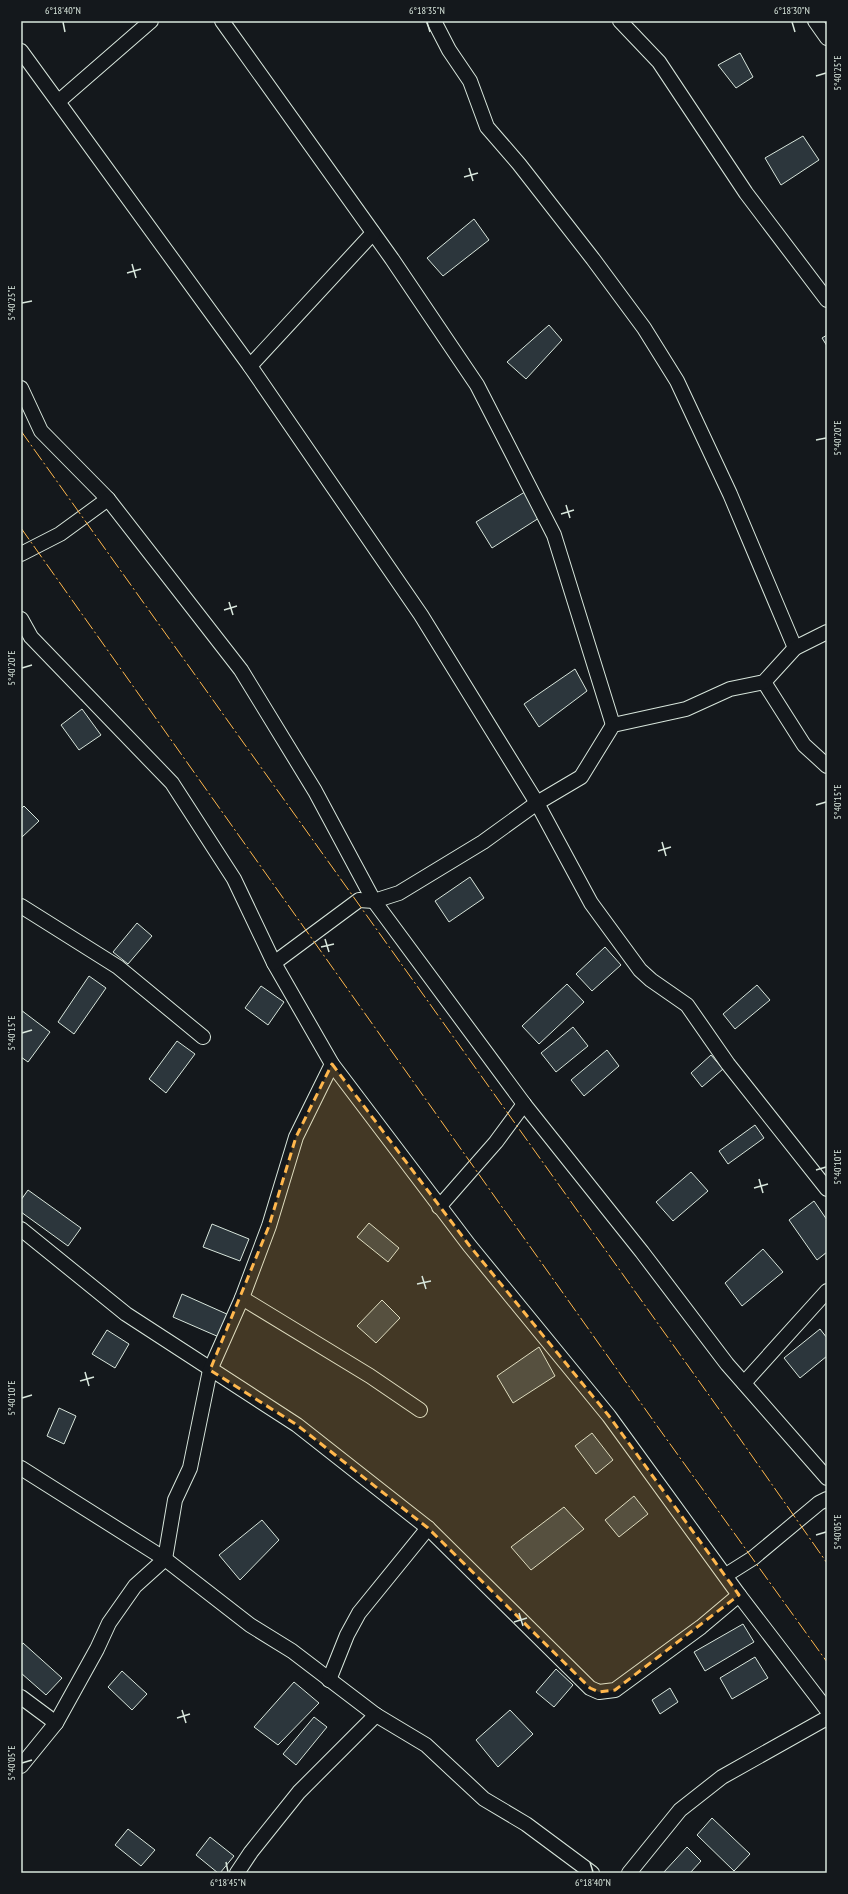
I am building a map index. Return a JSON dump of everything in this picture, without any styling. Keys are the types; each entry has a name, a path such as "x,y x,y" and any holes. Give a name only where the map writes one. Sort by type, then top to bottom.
{"street":[{"path":"58,101 151,21"},
{"path":"222,21 373,233 477,385 554,535 613,725"},
{"path":"434,21 449,50 470,81 487,127 519,164 593,259 644,328 677,381 730,494 795,648"},
{"path":"620,21 659,62 746,193 827,300"},
{"path":"815,21 827,38"},
{"path":"21,52 250,366 421,616 537,803 591,903 640,970 651,980 687,1006 728,1064 827,1189"},
{"path":"250,366 373,233"},
{"path":"21,388 41,432 108,499 240,670 315,791 374,901 524,1104 642,1252 727,1364 827,1478"},
{"path":"21,554 60,534 108,499"},
{"path":"21,620 31,637 172,783 234,879 274,962 332,1064 469,1245 609,1416 739,1595 827,1710"},
{"path":"274,962 359,900 374,901 399,893 483,842 537,803 581,778 613,725 686,709 730,690 764,682 795,648 827,632"},
{"path":"764,682 804,745 827,766"},
{"path":"23,911 118,966 203,1037"},
{"path":"21,1766 56,1723 97,1649 109,1623 135,1586 164,1559 175,1500 190,1468 210,1370 242,1298 269,1226 296,1137 332,1064"},
{"path":"440,1206 496,1142 524,1104"},
{"path":"21,1229 126,1314 210,1370 297,1425 428,1528 590,1688 599,1692 615,1690 739,1595"},
{"path":"744,1383 827,1291"},
{"path":"242,1298 370,1376 420,1410"},
{"path":"21,1468 164,1559 250,1625 292,1651 376,1715 426,1745 484,1799 526,1824 592,1873"},
{"path":"726,1576 753,1558 819,1503 827,1499"},
{"path":"329,1680 347,1635 359,1613 428,1528"},
{"path":"21,1697 56,1723"},
{"path":"237,1873 251,1852 299,1792 376,1715"},
{"path":"629,1873 680,1810 710,1786 722,1777 827,1718"}],"highlighted area":[{"path":"332,1064 469,1245 609,1416 739,1595 615,1690 599,1692 590,1688 428,1528 297,1425 210,1370 269,1226 296,1137"}],"building":[{"path":"740,53 753,77 736,88 718,65"},
{"path":"803,136 819,160 781,185 765,158"},
{"path":"474,219 489,240 443,276 427,258"},
{"path":"549,325 562,340 526,379 507,362"},
{"path":"827,335 827,346 822,338"},
{"path":"528,490 539,518 492,548 476,522"},
{"path":"575,669 587,691 539,727 524,704"},
{"path":"82,709 101,735 79,750 61,725"},
{"path":"24,806 39,821 21,838 21,809"},
{"path":"470,877 484,898 449,922 435,901"},
{"path":"137,923 152,936 128,964 113,952"},
{"path":"605,947 621,965 592,991 576,974"},
{"path":"89,976 106,988 74,1034 58,1022"},
{"path":"567,984 584,1002 539,1044 522,1026"},
{"path":"757,985 770,1000 735,1029 723,1014"},
{"path":"261,986 284,1002 268,1025 245,1008"},
{"path":"21,1010 50,1032 28,1062 21,1057"},
{"path":"573,1027 588,1046 556,1072 541,1053"},
{"path":"177,1041 195,1054 166,1093 149,1079"},
{"path":"607,1050 619,1066 584,1096 571,1080"},
{"path":"711,1055 723,1069 702,1087 691,1073"},
{"path":"755,1125 764,1138 728,1164 719,1151"},
{"path":"691,1172 708,1191 673,1221 656,1202"},
{"path":"28,1190 81,1228 68,1246 21,1212 21,1200"},
{"path":"814,1201 827,1220 827,1252 817,1260 789,1220"},
{"path":"369,1223 399,1248 388,1262 357,1237"},
{"path":"212,1224 249,1239 240,1261 203,1247"},
{"path":"763,1249 783,1272 742,1306 725,1283"},
{"path":"182,1294 229,1315 219,1337 173,1317"},
{"path":"382,1300 400,1318 376,1343 357,1326"},
{"path":"820,1329 827,1338 827,1356 800,1378 784,1358"},
{"path":"107,1330 129,1344 115,1368 92,1354"},
{"path":"539,1347 555,1376 513,1403 497,1376"},
{"path":"59,1408 76,1416 64,1444 47,1436"},
{"path":"592,1433 613,1460 596,1474 575,1446"},
{"path":"634,1496 648,1514 619,1537 605,1520"},
{"path":"564,1507 584,1529 531,1570 511,1547"},
{"path":"262,1520 279,1540 240,1580 219,1555"},
{"path":"743,1624 754,1642 705,1671 694,1652"},
{"path":"23,1643 62,1678 46,1695 21,1673 21,1646"},
{"path":"755,1657 768,1678 732,1699 720,1678"},
{"path":"556,1669 573,1685 554,1707 536,1692"},
{"path":"122,1671 147,1694 132,1710 108,1687"},
{"path":"294,1682 319,1703 278,1745 254,1727"},
{"path":"670,1688 678,1702 660,1714 652,1700"},
{"path":"510,1710 533,1734 498,1767 476,1740"},
{"path":"314,1717 327,1727 296,1765 283,1754"},
{"path":"712,1818 750,1854 734,1871 697,1835"},
{"path":"128,1829 155,1850 141,1866 115,1845"},
{"path":"210,1837 234,1856 220,1873 196,1855"},
{"path":"687,1847 701,1861 690,1873 663,1873"}],"power":[{"path":"21,431 731,1426 827,1563"},
{"path":"21,528 660,1430 827,1662"}]}
